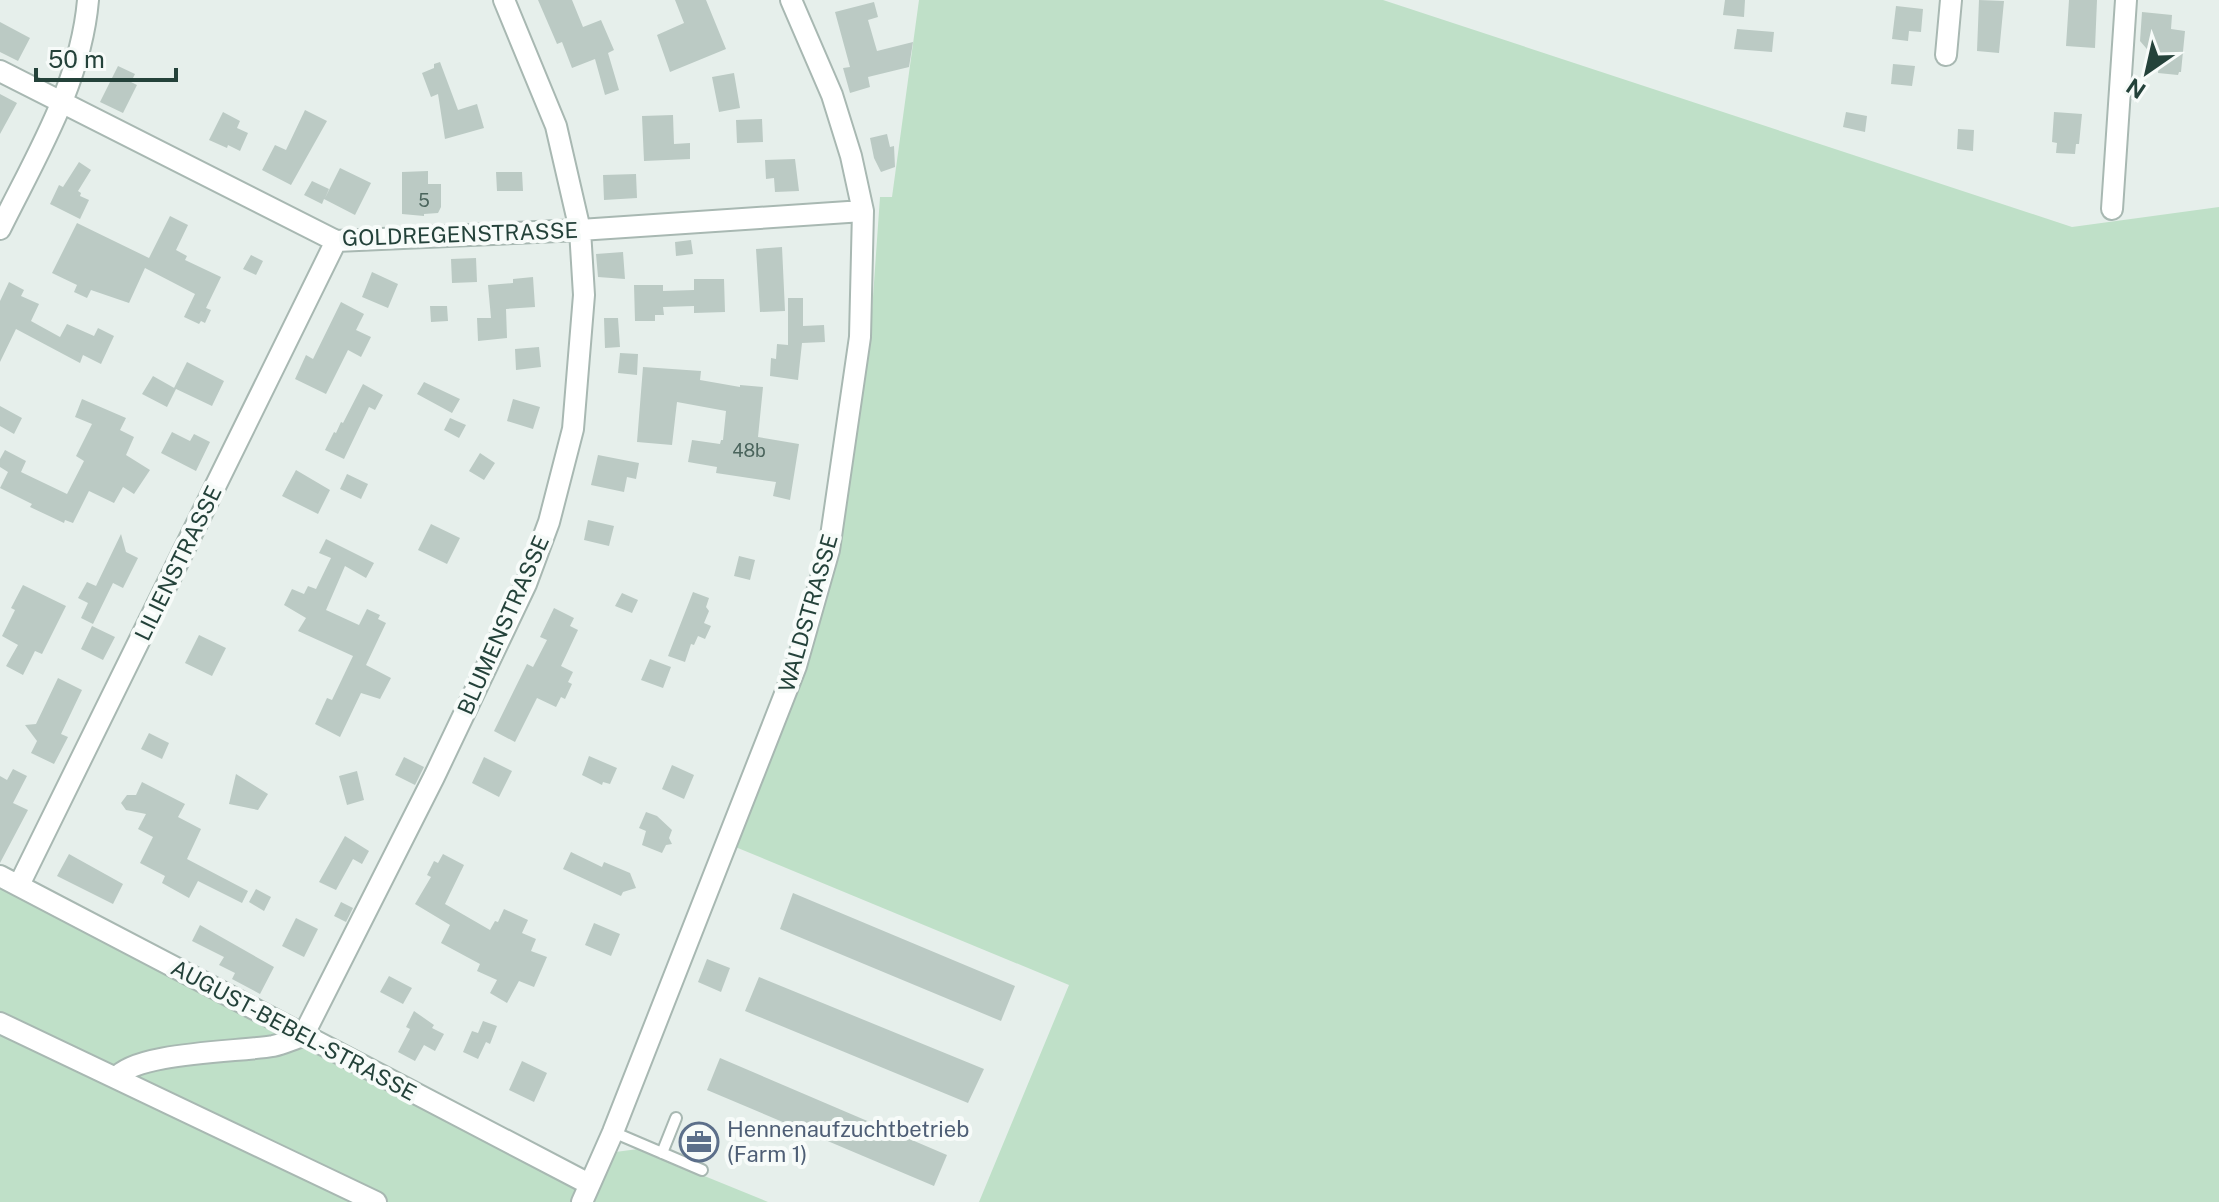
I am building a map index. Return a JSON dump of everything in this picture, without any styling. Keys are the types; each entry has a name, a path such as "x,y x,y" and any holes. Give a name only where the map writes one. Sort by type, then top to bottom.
{"street":[{"path":"0,229 63,102 85,30 88,0"},
{"name":"BLUMENSTRASSE","path":"303,1036 526,584 549,522 573,429 584,295 580,230 556,126 504,0"},
{"name":"WALDSTRASSE","path":"585,1193 613,1132 796,666 829,550 860,337 863,211 851,156 832,95 791,0"},
{"path":"1946,55 1951,0"},
{"path":"2112,209 2126,0"},
{"name":"GOLDREGENSTRASSE","path":"0,71 336,241 580,230 863,211"},
{"name":"LILIENSTRASSE","path":"19,885 336,241"},
{"name":"AUGUST-BEBEL-STRASSE","path":"0,876 303,1036 585,1193"},
{"path":"0,1023 376,1202"},
{"path":"116,1078 122,1070 152,1060 275,1045 303,1036"}],"lane":[{"path":"662,1153 676,1118"},
{"path":"613,1132 702,1170"}],"green space":[{"path":"919,0 1383,0 2072,227 2219,207 2219,1202 979,1202 1069,985 733,846 793,700 840,553 870,340 880,197 892,197"},
{"path":"0,885 581,1185 593,1155 638,1149 768,1202 0,1202"}],"building":[{"path":"538,0 572,0 583,27 601,20 614,50 608,53 619,90 605,95 595,59 572,68 562,42 557,44"},
{"path":"675,0 706,0 726,49 670,72 657,35 684,23"},
{"path":"1725,0 1745,0 1744,17 1723,15"},
{"path":"1979,0 2004,1 1999,53 1977,51"},
{"path":"2069,0 2097,0 2095,48 2066,46"},
{"path":"874,2 878,17 868,20 877,51 913,42 909,67 868,77 870,87 850,93 843,68 850,67 835,12"},
{"path":"1896,6 1923,9 1921,32 1909,31 1908,41 1892,39"},
{"path":"2142,12 2172,15 2171,29 2185,31 2181,72 2178,75 2158,73 2159,63 2140,41"},
{"path":"0,22 30,38 18,61 0,52"},
{"path":"1737,29 1774,32 1772,52 1734,49"},
{"path":"440,62 458,110 477,104 484,128 445,139 438,94 431,97 422,73"},
{"path":"1893,64 1915,66 1912,86 1891,84"},
{"path":"118,66 135,74 131,82 137,85 123,113 100,102"},
{"path":"734,73 740,108 719,112 712,77"},
{"path":"0,94 17,103 0,134"},
{"path":"305,110 327,121 291,185 262,170 275,145 286,150"},
{"path":"223,112 240,121 237,128 248,133 240,151 209,140"},
{"path":"1846,112 1867,116 1865,132 1843,127"},
{"path":"2054,112 2082,114 2075,154 2056,153 2057,143 2052,142"},
{"path":"673,115 674,144 690,143 690,159 644,161 642,116"},
{"path":"762,119 763,142 737,143 736,120"},
{"path":"1958,129 1974,130 1973,151 1957,149"},
{"path":"887,134 890,147 894,146 895,167 881,172 870,138"},
{"path":"795,159 799,191 775,192 774,178 766,179 765,160"},
{"path":"79,162 91,170 78,191 80,196 89,200 80,219 50,204 59,185 63,187"},
{"path":"340,168 371,183 355,215 324,199 322,204 304,195 312,181 329,189 325,198"},
{"path":"428,171 428,184 441,184 438,213 424,216 402,214 402,172"},
{"path":"496,172 522,172 523,191 497,191"},
{"path":"636,174 637,198 604,200 603,175"},
{"path":"170,216 188,225 176,250 187,256 185,260 221,277 206,308 211,310 205,323 201,321 199,324 184,317 195,294 145,268 129,303 91,290 87,298 74,292 77,285 52,273 77,223 149,258"},
{"path":"691,240 693,254 676,256 675,242"},
{"path":"782,247 785,311 760,312 756,249"},
{"path":"623,252 625,279 598,277 596,254"},
{"path":"251,255 263,261 256,275 243,269"},
{"path":"476,258 477,282 452,283 451,259"},
{"path":"372,272 398,284 388,308 362,297"},
{"path":"533,277 535,307 506,309 507,338 478,341 477,318 491,318 488,285 513,283 513,279"},
{"path":"694,279 724,279 725,312 694,313 694,306 663,307 664,315 655,315 655,321 635,321 634,285 663,285 663,291 694,290"},
{"path":"9,282 24,290 21,296 39,304 31,321 60,337 67,324 94,336 98,328 114,336 101,364 83,355 80,363 16,329 0,362 0,301"},
{"path":"788,298 803,298 803,326 824,325 825,342 802,343 798,380 770,376 771,358 776,359 777,344 788,345"},
{"path":"341,302 364,314 356,330 371,337 361,357 348,350 326,394 295,379 306,355 313,359"},
{"path":"430,306 447,306 448,321 431,322"},
{"path":"604,318 618,318 620,347 605,348"},
{"path":"539,347 541,367 516,370 515,349"},
{"path":"620,353 638,354 637,375 618,373"},
{"path":"187,362 224,381 212,406 174,388"},
{"path":"643,367 701,371 700,380 740,387 763,387 758,437 799,444 790,500 773,496 776,482 716,473 717,467 688,462 692,440 720,444 723,440 726,411 677,402 672,445 637,442"},
{"path":"153,376 176,389 167,407 142,394"},
{"path":"424,382 460,399 452,413 417,394"},
{"path":"363,384 383,395 375,410 369,407 344,459 325,450"},
{"path":"82,399 126,418 120,430 134,437 126,455 150,470 134,494 123,487 114,503 89,491 73,523 65,520 64,523 0,488 8,472 0,467 0,459 5,450 26,461 21,472 67,494 84,461 76,456 92,424 75,417"},
{"path":"513,399 540,407 533,429 507,421"},
{"path":"0,406 22,418 14,434 0,426"},
{"path":"450,418 466,425 459,438 444,430"},
{"path":"172,432 190,441 194,434 210,442 196,471 161,453"},
{"path":"480,453 495,463 484,480 469,471"},
{"path":"598,455 639,463 636,479 627,477 624,492 591,485"},
{"path":"296,470 330,490 318,514 282,496"},
{"path":"347,474 368,484 361,499 340,489"},
{"path":"588,520 614,526 609,546 584,540"},
{"path":"431,524 460,538 447,564 418,550"},
{"path":"121,534 126,552 138,558 123,588 113,583 93,624 81,618 88,603 78,598 87,582 96,586"},
{"path":"326,539 374,563 366,578 345,566 326,610 359,625 367,609 380,615 378,619 386,623 366,665 391,678 380,699 361,693 340,737 315,724 327,698 332,700 353,656 298,631 306,618 284,605 292,589 304,594 308,586 316,589 331,558 319,553"},
{"path":"739,556 755,560 750,580 734,576"},
{"path":"23,585 66,606 42,654 35,651 23,675 6,666 18,645 2,636"},
{"path":"693,592 709,598 706,607 709,611 704,623 711,626 705,639 698,636 694,645 691,644 685,662 668,656"},
{"path":"622,593 638,600 632,613 615,606"},
{"path":"554,608 574,618 570,626 578,630 561,666 573,672 568,682 572,684 565,699 561,697 556,707 537,698 515,742 494,731 527,664 533,667 547,640 540,637"},
{"path":"92,626 115,637 103,660 81,649"},
{"path":"199,635 226,648 212,676 185,663"},
{"path":"650,659 671,667 663,688 641,680"},
{"path":"58,678 82,690 61,734 68,737 54,764 31,753 37,741 25,725 36,724"},
{"path":"149,733 169,743 162,759 141,749"},
{"path":"589,756 617,768 610,784 603,782 602,785 582,775"},
{"path":"404,757 424,767 415,785 395,775"},
{"path":"484,757 512,771 499,797 472,783"},
{"path":"672,765 694,775 684,799 662,789"},
{"path":"13,769 27,776 13,803 28,810 0,863 0,776 7,780"},
{"path":"357,771 364,800 347,805 339,776"},
{"path":"236,774 268,794 258,810 229,804"},
{"path":"142,782 185,804 178,817 201,829 187,859 248,891 242,903 198,881 189,898 162,883 165,876 140,863 153,837 138,829 146,814 126,810 121,803 127,795 136,795"},
{"path":"646,812 657,816 672,830 669,838 672,844 666,845 662,853 642,845 646,831 639,828"},
{"path":"345,836 369,851 362,864 353,859 336,890 319,882"},
{"path":"571,852 602,867 604,862 630,873 636,888 623,892 621,896 563,869"},
{"path":"69,854 123,884 113,904 57,876"},
{"path":"443,854 464,865 445,904 490,930 504,909 528,920 522,933 536,939 531,951 547,957 534,987 519,981 507,1003 490,993 497,980 477,971 480,964 441,943 450,925 415,904 431,877 427,875 434,861 438,863"},
{"path":"256,889 271,897 264,911 249,902"},
{"path":"793,893 1015,986 1001,1021 780,929"},
{"path":"341,902 353,908 346,922 334,916"},
{"path":"296,918 318,929 304,957 282,946"},
{"path":"594,923 620,934 611,956 585,945"},
{"path":"200,925 274,967 260,994 232,979 235,973 219,965 224,957 192,941"},
{"path":"707,959 730,968 721,992 698,982"},
{"path":"389,976 412,988 403,1004 380,992"},
{"path":"759,977 984,1069 968,1103 745,1011"},
{"path":"414,1011 434,1025 432,1028 444,1034 435,1051 424,1045 415,1061 398,1052 410,1029 406,1027"},
{"path":"483,1021 497,1026 490,1044 486,1042 478,1059 463,1052 472,1031 478,1033"},
{"path":"720,1058 947,1155 934,1186 707,1090"},
{"path":"522,1061 547,1073 534,1102 509,1090"},
{"name":"Hennenaufzuchtbetrieb (Farm 1)","path":"690,1125 717,1137 707,1158 681,1146"}],"place":[{"name":"Hennenaufzuchtbetrieb (Farm 1)","path":"699,1142"}]}
